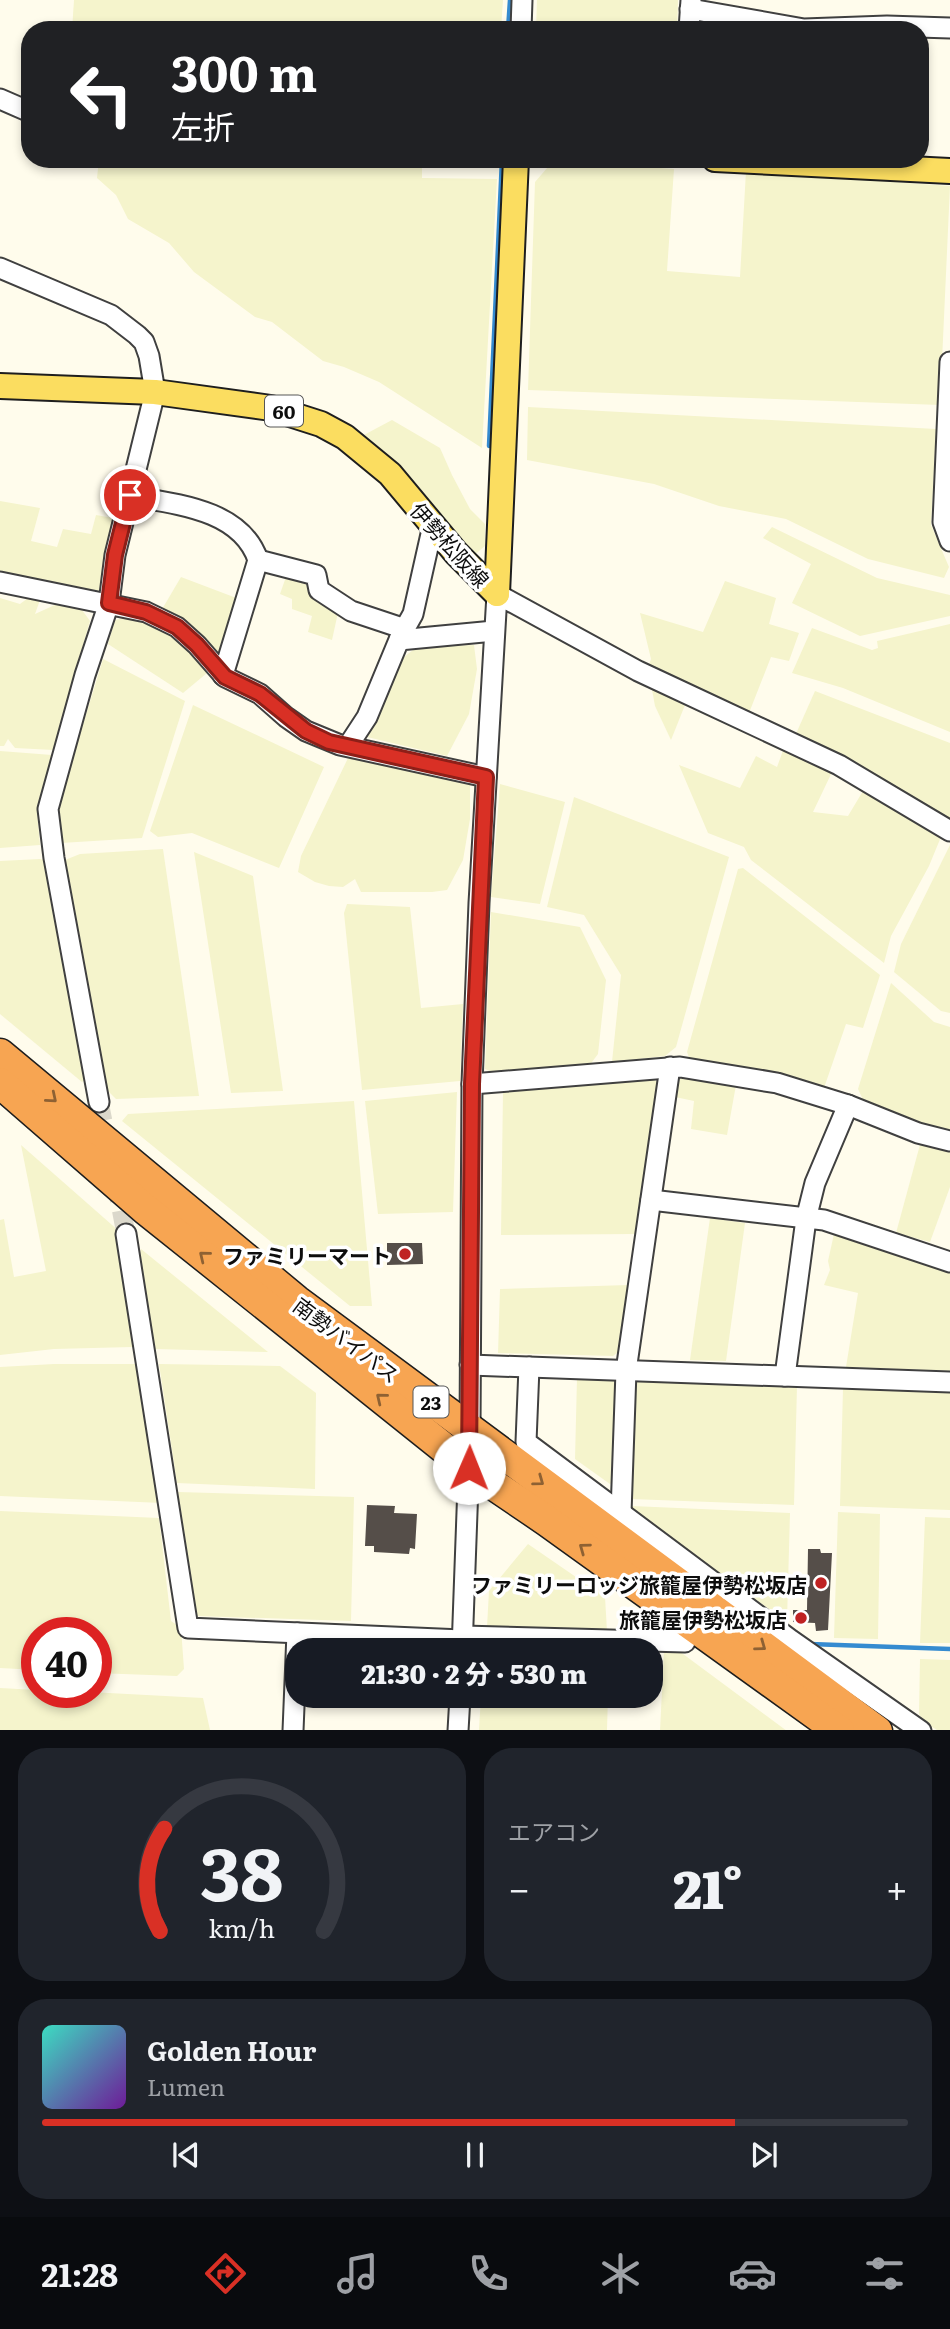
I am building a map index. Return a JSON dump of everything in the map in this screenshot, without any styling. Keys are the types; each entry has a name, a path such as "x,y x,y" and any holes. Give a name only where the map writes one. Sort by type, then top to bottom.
{"highway":[{"name":"南勢バイパス","path":"0,1054 296,1301 876,1730"},
{"name":"南勢バイパス","path":"0,1083 145,1209 469,1468 838,1730"}],"main road":[{"name":"伊勢松阪線","path":"497,594 516,168"},
{"path":"891,168 950,171"},
{"name":"伊勢松阪線","path":"0,386 155,392 271,408 321,424 345,438 390,474 456,553 497,594"}],"street":[{"path":"521,21 522,0"},
{"path":"691,5 766,21"},
{"path":"929,28 950,29"},
{"path":"0,99 21,107"},
{"path":"0,268 111,315 137,335 144,342 149,356 155,392 115,555 109,603 85,675 48,809 53,851 99,1102"},
{"path":"950,362 943,522 950,541"},
{"path":"130,495 188,507 224,520 245,535 254,547 258,559 223,675"},
{"path":"348,746 367,717 413,614 433,525"},
{"path":"258,559 316,575 319,590 351,611 402,634 495,631"},
{"path":"0,582 146,612 177,627 223,675 260,694 306,731 329,742 486,777"},
{"path":"462,1638 470,1430 472,1084 497,594 638,671 839,765 950,831"},
{"path":"472,1084 670,1068 777,1083 848,1105 918,1133 950,1141"},
{"path":"621,1513 626,1371 670,1068"},
{"path":"785,1376 806,1219 815,1183 848,1105"},
{"path":"651,1200 824,1220 950,1262"},
{"path":"126,1234 188,1628 389,1638"},
{"path":"470,1365 950,1382"},
{"path":"529,1367 526,1442 804,1650 920,1730"},
{"path":"293,1730 297,1633"},
{"path":"663,1642 685,1642"},
{"path":"458,1730 459,1708"}],"green space":[{"path":"74,0 503,0 502,21 73,21"},
{"path":"537,0 678,0 677,21 536,21"},
{"path":"98,168 422,168 422,178 497,179 482,448 379,382 323,361 272,322 255,317 194,272 169,243 128,219 116,195 97,178"},
{"path":"547,168 674,169 667,271 740,277 746,171 950,186 940,405 528,390 535,182"},
{"path":"528,407 936,429 931,525 949,567 944,578 868,559 786,519 719,506 654,484 527,460"},
{"path":"392,420 440,448 470,509 485,524 485,546 473,556 362,436"},
{"path":"0,501 40,508 31,541 57,547 63,529 91,534 96,515 118,519 104,591 95,596 0,577"},
{"path":"772,527 877,578 950,595 950,616 860,636 792,603 811,564 763,538"},
{"path":"287,574 311,580 339,608 332,640 308,632 312,616 292,609 292,599 280,594"},
{"path":"181,577 239,599 220,661 161,611"},
{"path":"725,581 776,598 769,624 799,633 789,661 771,657 749,713 648,668 651,659 640,613 703,632"},
{"path":"0,598 20,604 28,598 40,600 35,614 57,604 82,610 90,621 53,750 15,748 8,739 4,746 0,746"},
{"path":"132,616 176,636 207,673 183,693 108,644 115,620"},
{"path":"950,624 950,732 843,688 792,673 812,628 872,650 878,648 877,641"},
{"path":"474,645 477,669 469,714 447,756 367,737 404,657 417,647"},
{"path":"103,659 185,701 142,838 61,843 57,812 59,803"},
{"path":"651,684 687,700 671,740 655,706"},
{"path":"815,691 950,743 950,825 795,736"},
{"path":"193,705 324,767 279,868 192,833 158,837 150,831"},
{"path":"784,748 833,770 813,812 848,816 866,786 943,832 929,866 891,936 884,963 751,860 744,847 708,833 679,765 740,788 756,756 777,767"},
{"path":"0,751 52,755 37,812 40,845 0,848"},
{"path":"349,756 470,783 470,819 463,860 447,890 361,892 355,879 343,887 329,886 315,882 298,872 301,856"},
{"path":"500,784 565,802 540,904 491,897"},
{"path":"574,797 729,857 676,1047 665,1056 612,1062 621,975 584,915 547,907"},
{"path":"950,845 950,1013 941,1011 894,972 901,944"},
{"path":"163,849 199,1096 116,1099 107,1090 65,860 80,854"},
{"path":"194,852 253,876 283,1091 231,1093"},
{"path":"0,861 48,861 88,1078 82,1082 0,1014"},
{"path":"743,868 880,975 863,1028 846,1024 824,1088 778,1072 690,1060 687,1052 738,869"},
{"path":"347,904 410,907 421,1008 463,1004 460,1081 362,1090 344,913"},
{"path":"491,912 580,927 606,980 598,1054 589,1066 494,1073 485,1069"},
{"path":"891,983 934,1022 950,1027 950,1132 865,1104 858,1089"},
{"path":"683,1076 736,1085 727,1135 691,1129 694,1101 675,1097 677,1083"},
{"path":"651,1077 660,1084 635,1234 501,1235 503,1091"},
{"path":"457,1092 453,1212 378,1214 365,1101"},
{"path":"354,1101 372,1306 350,1306 122,1121 128,1114"},
{"path":"921,1141 950,1149 950,1187 930,1242 896,1233"},
{"path":"21,1145 120,1232 135,1345 132,1347 54,1349 0,1355 0,1220 4,1219 14,1277 46,1271"},
{"path":"710,1218 745,1223 726,1361 690,1360"},
{"path":"834,1234 950,1271 950,1371 846,1367 858,1293 824,1285 830,1270 828,1261"},
{"path":"141,1249 268,1352 155,1349 152,1345 139,1256"},
{"path":"628,1285 622,1349 613,1356 498,1353 500,1289"},
{"path":"141,1364 162,1503 0,1496 0,1367"},
{"path":"159,1364 280,1366 316,1393 315,1489 177,1483"},
{"path":"577,1378 617,1380 614,1481 610,1484 575,1459"},
{"path":"634,1379 797,1386 794,1505 631,1499"},
{"path":"843,1388 950,1391 950,1510 840,1506"},
{"path":"178,1492 354,1497 351,1621 197,1616"},
{"path":"632,1506 790,1513 787,1621 631,1515"},
{"path":"0,1511 159,1518 171,1621 181,1628 184,1669 177,1676 112,1674 112,1617 21,1617 21,1669 0,1668"},
{"path":"838,1512 880,1514 878,1639 834,1638"},
{"path":"925,1517 950,1518 950,1643 920,1643"},
{"path":"528,1544 605,1597 607,1631 487,1627 489,1591"},
{"path":"664,1650 679,1651 786,1730 660,1730"},
{"path":"920,1659 950,1660 950,1730 937,1730 924,1722 919,1714"},
{"path":"0,1688 21,1689 21,1708 112,1708 112,1693 203,1698 210,1730 0,1730"},
{"path":"480,1708 608,1708 607,1730 479,1730"}],"building":[{"name":"ファミリーマート","path":"387,1243 422,1243 423,1264 387,1265"},
{"path":"367,1505 395,1506 394,1513 417,1514 415,1549 410,1548 409,1554 374,1552 374,1546 365,1546"},
{"name":"ファミリーロッジ旅籠屋伊勢松坂店","path":"808,1549 832,1553 828,1630 816,1631 815,1623 793,1622 793,1610 807,1610"}],"waterway":[{"path":"509,21 510,0"},
{"path":"489,446 502,168"},
{"path":"810,1644 950,1649"}],"tunnel":[{"path":"99,1102 108,1146"},
{"path":"116,1182 126,1234"}],"place":[{"name":"ファミリーマート","path":"405,1254"},
{"name":"ファミリーロッジ旅籠屋伊勢松坂店","path":"821,1583"},
{"name":"旅籠屋伊勢松坂店","path":"801,1618"}],"route":[{"path":"130,495 115,555 109,603 146,612 177,627 225,677 260,694 306,731 329,742 486,777 472,1084 469,1468"}]}
